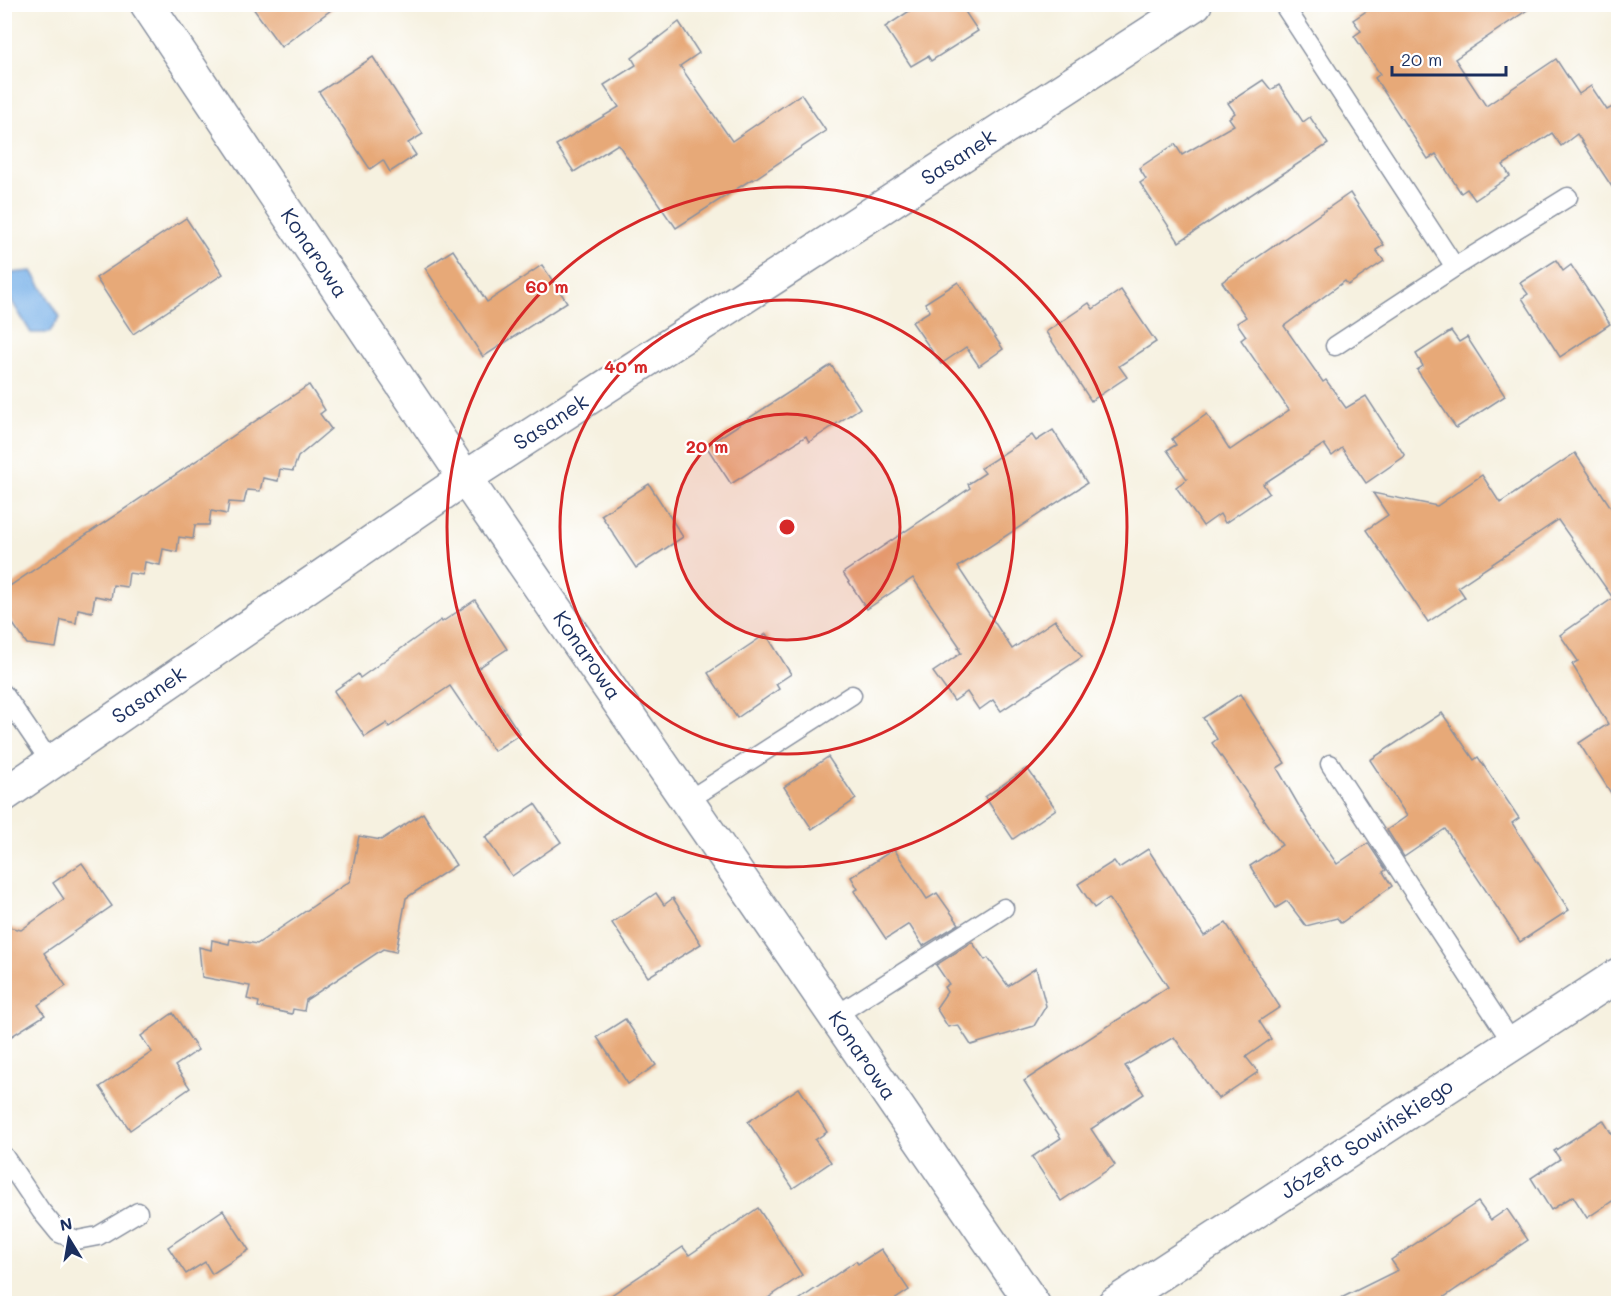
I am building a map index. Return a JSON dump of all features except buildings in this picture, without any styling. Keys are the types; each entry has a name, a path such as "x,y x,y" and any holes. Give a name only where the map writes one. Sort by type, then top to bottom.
{"street":[{"name":"Konarowa","path":"147,4 465,478 1033,1304"},
{"name":"Sasanek","path":"4,795 465,478 1195,4"},
{"name":"Józefa Sowińskiego","path":"1114,1304 1618,975"}],"lane":[{"path":"1283,4 1455,267"},
{"path":"1335,346 1455,267 1568,197"},
{"path":"4,694 51,763"},
{"path":"687,801 852,695"},
{"path":"1329,764 1513,1044"},
{"path":"835,1016 1004,908"},
{"path":"4,1156 41,1211 59,1233 68,1237 77,1240 98,1236 138,1212"}],"water":[{"path":"32,271 60,317 49,333 31,333 5,290 12,273"}]}
